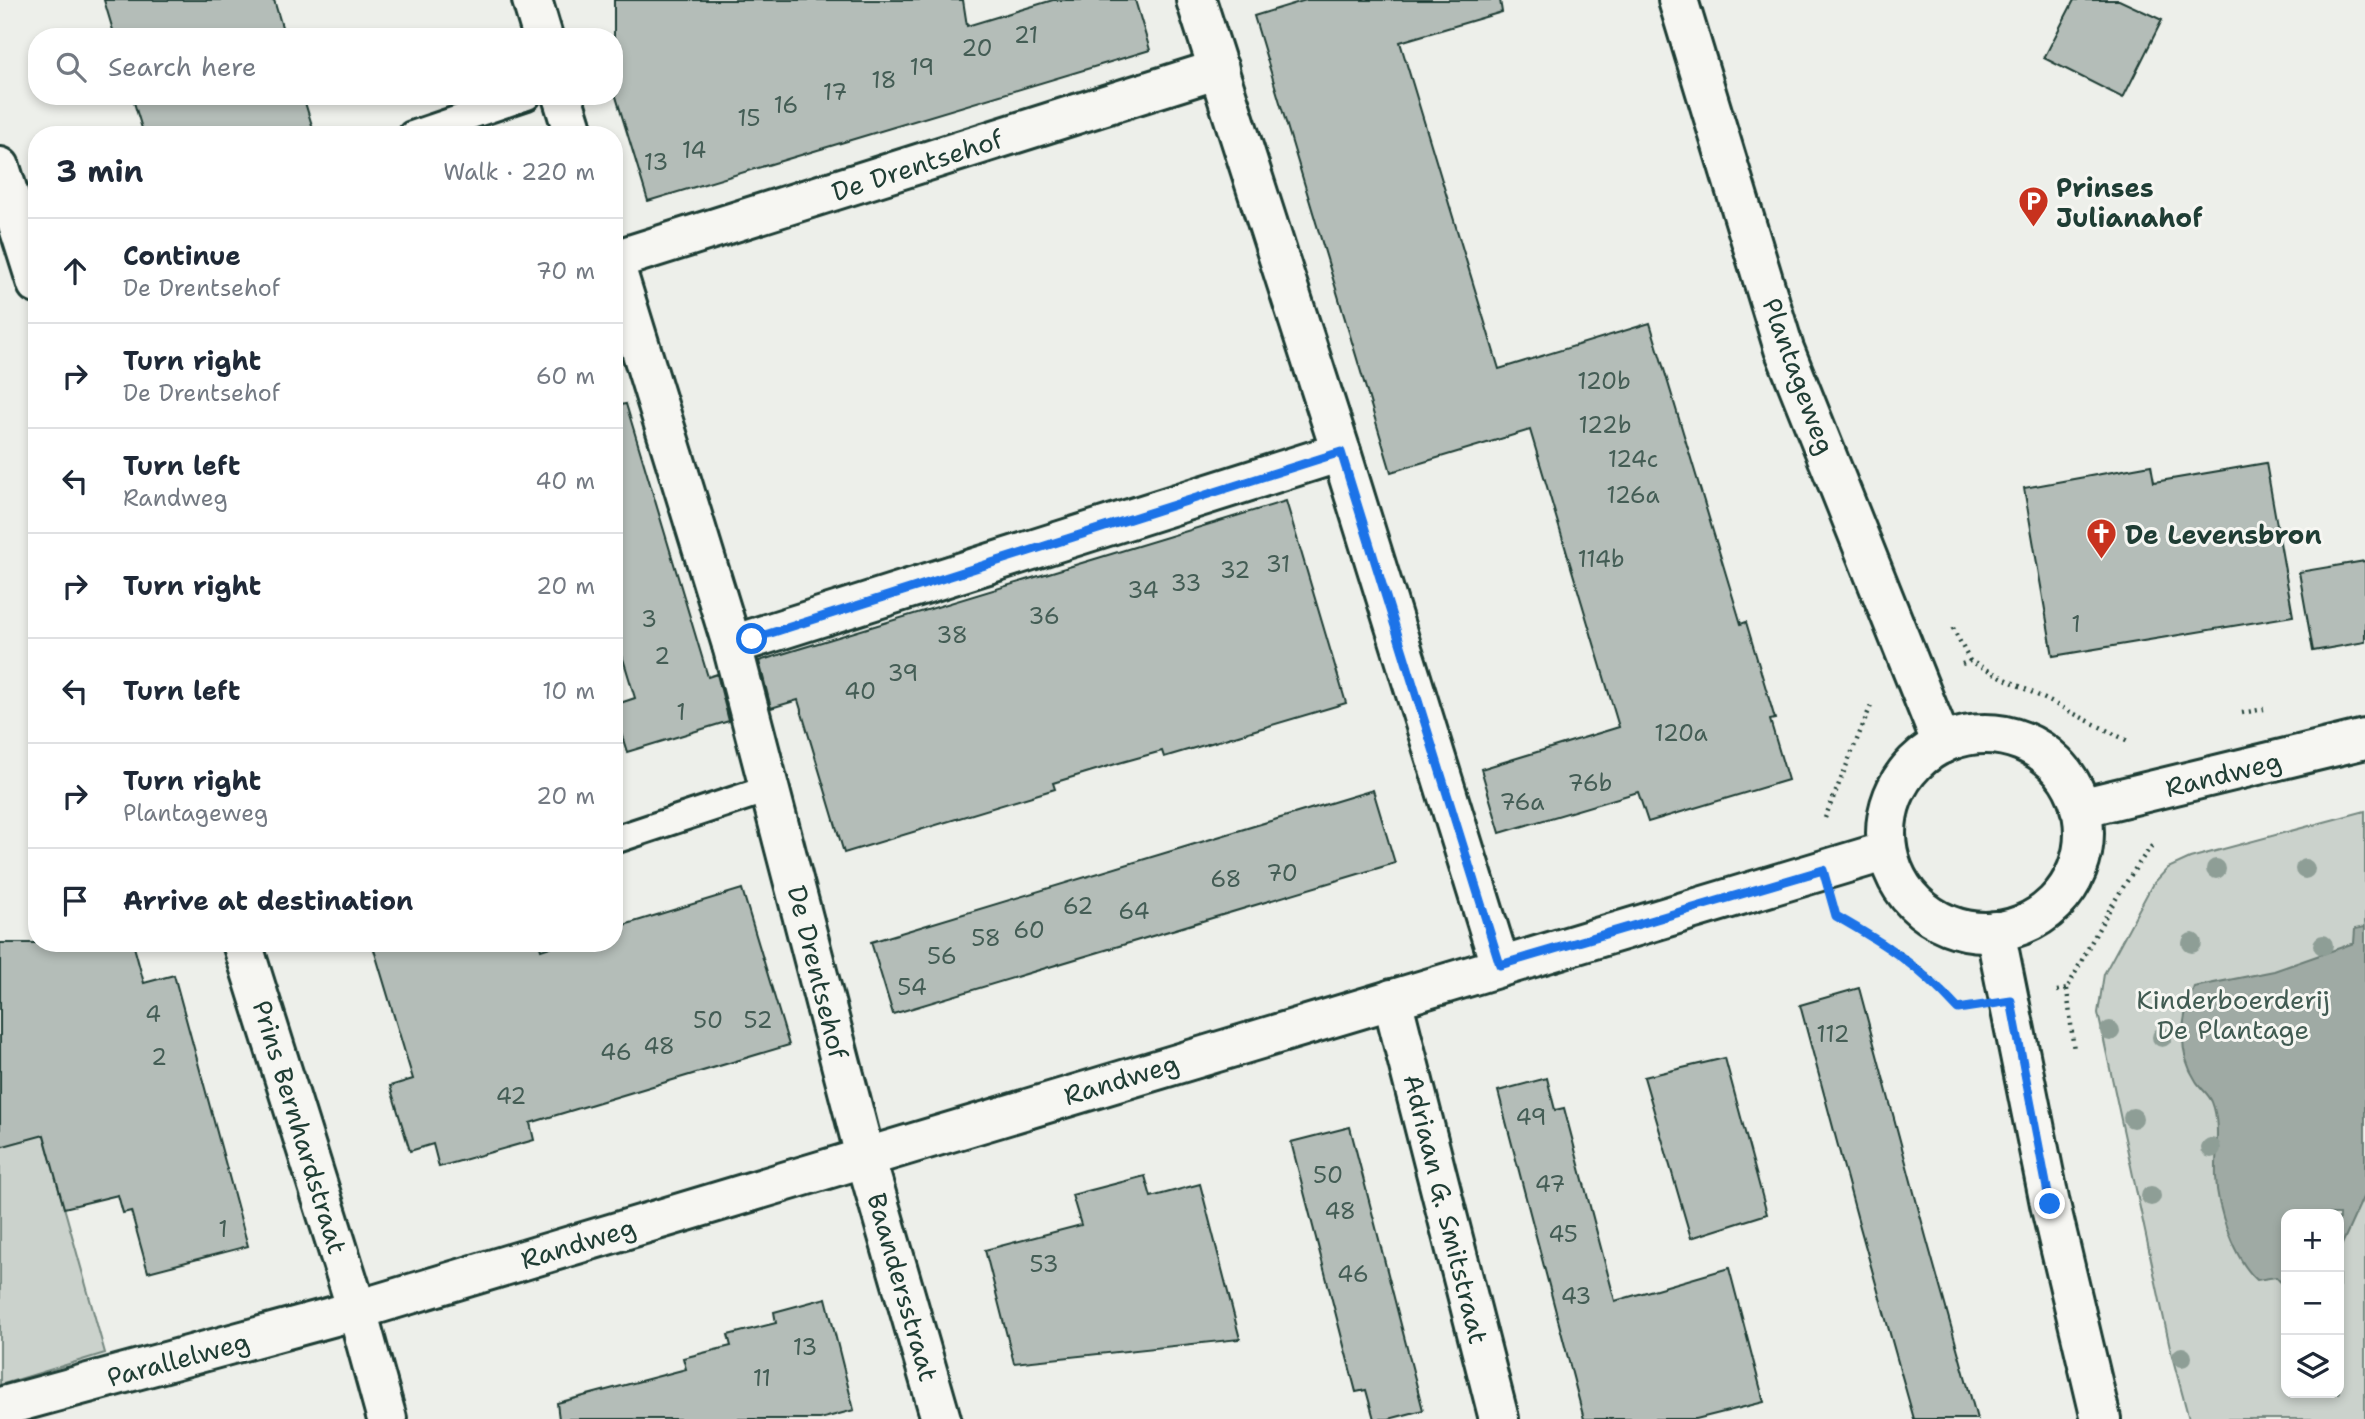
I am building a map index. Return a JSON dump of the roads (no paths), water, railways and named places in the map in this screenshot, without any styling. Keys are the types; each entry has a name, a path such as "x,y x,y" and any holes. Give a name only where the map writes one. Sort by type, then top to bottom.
{"street":[{"path":"532,0 540,28"},
{"path":"1196,0 1341,452 1500,965"},
{"name":"Plantageweg","path":"1678,0 1784,349 1942,744"},
{"name":"De Drentsehof","path":"623,258 1219,69"},
{"path":"565,105 571,126"},
{"path":"0,167 28,256"},
{"name":"De Drentsehof","path":"623,290 732,645 865,1156"},
{"path":"732,645 1341,452"},
{"path":"1975,734 1993,734 2027,743 2042,752 2066,777 2080,808 2083,831 2081,854 2077,869 2062,895 2026,923 1996,931 1959,929 1925,912 1900,885 1887,850 1886,829 1897,788 1909,769 1942,744 1975,734"},
{"name":"Randweg","path":"2080,808 2365,739"},
{"name":"Randweg","path":"357,1310 1887,850"},
{"path":"1996,931 2050,1204 2101,1419"},
{"name":"Prins Bernhardstraat","path":"245,952 357,1310 387,1419"},
{"name":"Adriaan G. Smitstraat","path":"1392,999 1499,1419"},
{"name":"Baandersstraat","path":"865,1156 941,1419"},
{"name":"Parallelweg","path":"0,1407 357,1310"}],"lane":[{"path":"439,126 500,105"},
{"path":"623,837 771,788"}],"place":[{"name":"Prinses Julianahof","path":"2033,229"},
{"name":"De Levensbron","path":"2102,561"}],"park label":[{"name":"Kinderboerderij De Plantage","path":"2233,1014"}]}
